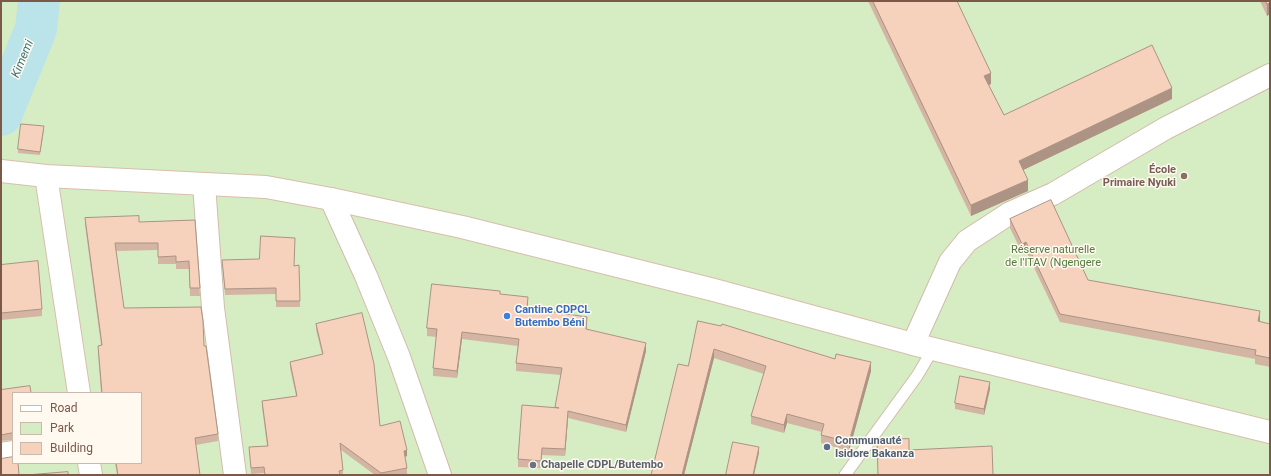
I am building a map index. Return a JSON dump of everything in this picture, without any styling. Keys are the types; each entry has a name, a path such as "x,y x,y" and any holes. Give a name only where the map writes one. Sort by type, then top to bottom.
{"street":[{"path":"923,347 950,262 966,241 1010,213 1053,194 1166,128 1270,75"},
{"path":"2,171 46,176 266,187 331,199 462,227 580,256 714,290 923,347 1270,432"},
{"path":"46,176 79,392"},
{"path":"204,184 213,308 235,475"},
{"path":"331,199 366,276 399,358 440,475"},
{"path":"1,454 12,452"},
{"path":"89,464 91,475"}],"lane":[{"path":"846,475 917,376 923,347"}],"green space":[{"name":"Réserve naturelle de l'ITAV (Ngengere","path":"1,1 1270,1 1270,475 1,475"}],"building":[{"path":"873,1 957,1 991,73 984,76 1004,115 1152,45 1172,88 1019,161 1028,180 971,205"},
{"path":"21,124 44,126 40,152 18,149"},
{"path":"1051,200 1088,280 1260,311 1258,321 1270,324 1270,358 1255,355 1256,350 1060,314 1026,242 1022,244 1010,219"},
{"path":"139,216 139,222 195,220 200,288 190,288 189,261 176,262 176,256 158,257 158,243 115,243 124,308 201,307 204,346 206,346 218,434 195,438 200,475 118,475 116,464 142,464 142,392 102,392 98,346 102,345 85,218"},
{"path":"261,236 295,238 294,266 299,265 300,301 276,301 276,288 225,289 222,260 259,259"},
{"path":"38,261 42,309 1,313 1,265"},
{"path":"432,284 500,291 500,294 528,297 527,308 587,317 586,329 646,343 626,425 568,411 565,449 542,448 541,461 518,459 522,405 559,408 555,407 562,368 516,363 519,339 462,332 457,371 433,368 437,329 427,328"},
{"path":"362,313 374,364 380,426 400,421 407,450 404,451 407,468 381,473 340,443 343,470 339,471 340,475 265,475 264,467 251,468 249,447 268,446 262,401 297,396 290,362 323,354 316,324"},
{"path":"698,321 721,326 722,324 835,359 836,354 871,362 849,442 821,435 824,424 787,414 784,425 751,416 766,366 714,349 682,475 651,475 678,364 688,366"},
{"path":"960,376 990,382 984,409 955,403"},
{"path":"30,386 31,392 12,392 12,433 1,435 1,390"},
{"path":"909,439 909,450 992,446 993,475 878,475 877,440"},
{"path":"733,442 759,447 753,475 726,475"},
{"path":"12,457 12,464 18,464 19,475 1,475 1,459"},
{"path":"68,472 68,475 27,475"}],"waterway":[{"name":"Kimemi","path":"1,115 36,29 39,1"}],"place":[{"name":"École Primaire Nyuki","path":"1184,176"},
{"name":"Cantine CDPCL Butembo Béni","path":"507,316"},
{"name":"Communauté Isidore Bakanza","path":"827,447"},
{"name":"Chapelle CDPL/Butembo","path":"533,465"}]}
